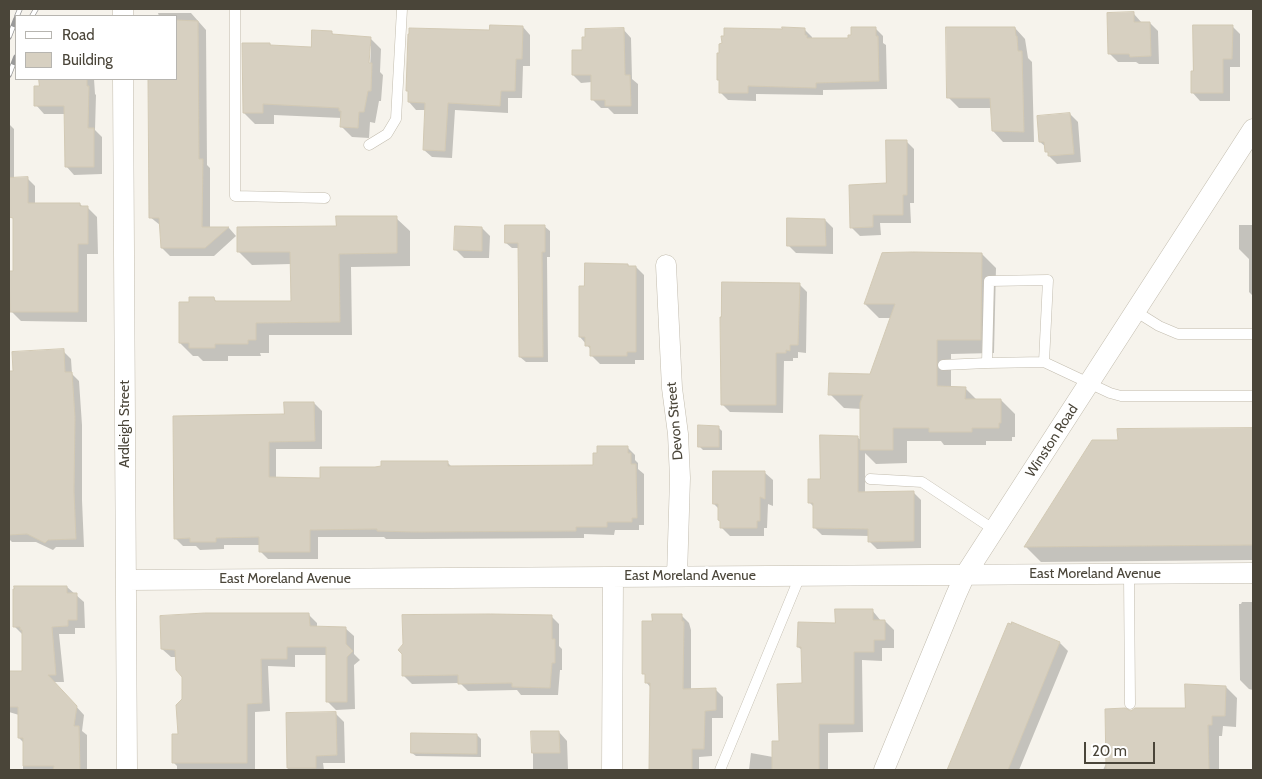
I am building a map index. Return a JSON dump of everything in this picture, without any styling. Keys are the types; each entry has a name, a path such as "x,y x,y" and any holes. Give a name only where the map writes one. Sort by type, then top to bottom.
{"street":[{"name":"Ardleigh Street","path":"123,80 127,770"},
{"name":"Winston Road","path":"884,770 966,575 993,530 1253,129"},
{"name":"Devon Street","path":"666,265 672,388 678,434 680,478 677,576"},
{"name":"East Moreland Avenue","path":"126,580 1253,573"},
{"path":"612,770 613,577"}],"lane":[{"path":"235,9 235,196 326,198"},
{"path":"369,145 387,134 396,119 402,9"},
{"path":"988,363 989,281 1048,280 1044,362"},
{"path":"1135,311 1159,326 1178,334 1253,334"},
{"path":"943,366 1044,362 1120,396 1253,396"},
{"path":"870,479 922,482 993,530"},
{"path":"1130,574 1130,704"},
{"path":"720,770 800,576"}],"building":[{"path":"1134,12 1134,22 1150,22 1151,56 1130,57 1129,54 1108,54 1107,13"},
{"path":"178,20 198,21 199,159 203,159 202,227 229,227 205,248 161,248 159,218 149,218 148,80 178,80"},
{"path":"490,25 523,26 522,59 516,59 515,91 501,91 500,106 448,103 445,151 423,150 425,103 408,102 408,91 406,91 409,28 489,30"},
{"path":"1193,25 1233,25 1232,59 1223,59 1223,93 1191,93"},
{"path":"782,27 805,28 807,38 848,38 848,35 851,35 851,27 876,27 879,81 816,83 816,88 748,86 748,93 719,93 717,53 719,53 719,44 722,43 721,36 724,36 724,28 782,29"},
{"path":"946,27 1015,27 1018,51 1022,51 1024,132 992,131 990,98 947,98"},
{"path":"624,28 625,75 630,75 631,106 605,106 605,100 591,100 591,75 572,75 572,50 582,50 582,37 585,37 585,29"},
{"path":"312,30 332,31 332,34 371,37 369,63 372,63 371,91 368,91 364,112 359,112 358,128 340,127 341,111 339,111 339,108 263,104 263,113 243,113 242,43 270,43 270,45 311,47"},
{"path":"39,80 87,80 87,86 89,86 88,128 94,128 94,167 65,167 64,106 34,106 34,86 39,86"},
{"path":"1070,113 1074,154 1048,156 1048,152 1045,152 1044,142 1039,142 1037,116"},
{"path":"886,140 907,140 907,195 903,195 903,215 873,215 873,227 850,228 849,185 886,183"},
{"path":"28,177 28,203 80,203 80,206 88,206 88,244 78,244 78,312 10,312 9,271 13,271 13,218 9,217 9,178"},
{"path":"336,216 397,216 397,253 339,254 340,322 256,323 256,340 248,340 248,344 215,344 215,348 189,348 189,343 179,343 179,302 189,302 189,297 214,297 215,301 291,301 290,252 237,252 237,227 336,226"},
{"path":"787,218 825,219 826,246 787,246"},
{"path":"505,225 545,225 545,252 542,252 543,357 519,357 518,243 505,243"},
{"path":"455,226 482,227 482,251 454,250"},
{"path":"882,253 982,253 981,340 937,340 937,386 966,387 965,399 1001,399 1001,423 999,423 999,428 972,428 972,432 929,432 929,428 893,428 893,450 860,450 860,403 863,395 828,395 829,373 870,374 895,304 864,304"},
{"path":"585,263 628,264 628,266 636,266 636,352 627,352 627,356 590,356 590,346 585,346 585,337 579,337 579,286 584,286"},
{"path":"722,282 800,283 798,345 790,345 790,351 786,350 786,353 776,353 776,405 721,405 720,317"},
{"path":"64,349 65,372 72,372 75,417 74,491 76,539 48,540 45,543 27,534 9,535 9,371 13,371 12,352"},
{"path":"284,402 314,402 315,441 269,442 269,477 320,478 320,467 375,467 381,466 381,461 448,461 448,466 593,465 593,453 597,453 597,446 628,446 628,453 631,453 631,464 636,464 637,518 632,518 632,522 607,522 607,527 576,527 576,531 414,532 377,531 377,529 310,530 310,552 259,552 259,537 216,538 216,542 190,542 190,538 174,539 173,416 284,414"},
{"path":"698,425 719,426 719,447 698,447"},
{"path":"1253,428 1253,545 1024,547 1092,440 1118,440 1117,429"},
{"path":"820,435 858,436 858,492 914,491 914,541 868,542 868,529 813,528 813,503 808,503 808,479 820,479"},
{"path":"713,471 765,471 765,499 760,497 760,521 757,521 757,528 720,528 718,504 713,504"},
{"path":"14,586 67,586 67,593 77,593 77,620 68,620 68,626 52,627 56,675 48,675 77,706 74,726 79,726 80,770 53,770 54,766 23,766 23,738 18,738 18,707 9,707 9,671 22,671 22,630 20,630 20,627 13,627"},
{"path":"835,609 873,609 873,620 885,620 885,640 874,640 874,652 854,652 854,724 819,724 819,770 772,770 772,741 779,741 777,684 802,683 801,647 797,647 798,622 835,623"},
{"path":"205,613 309,613 310,626 346,627 346,644 353,651 347,657 347,702 326,702 326,647 287,647 287,659 261,659 262,703 247,704 247,763 172,763 172,734 178,734 176,705 182,699 182,677 176,670 175,650 161,649 160,616"},
{"path":"652,614 682,614 682,621 684,621 683,689 716,688 716,710 705,711 704,749 692,749 692,770 649,770 650,683 645,683 645,674 642,674 642,621 652,621"},
{"path":"402,615 552,615 555,663 552,663 550,688 512,687 512,683 458,684 458,675 402,676 402,654 398,650 403,644"},
{"path":"1012,622 1060,642 1008,770 947,770 1008,623 1011,624"},
{"path":"1185,684 1226,686 1225,716 1212,716 1212,725 1208,725 1209,770 1106,770 1105,709 1125,708 1131,711 1135,708 1185,708"},
{"path":"336,712 337,755 316,756 316,768 287,768 286,713"},
{"path":"531,731 559,731 560,753 532,753"},
{"path":"411,733 477,734 477,754 411,753"}],"railway":[{"path":"17,15 20,9"},
{"path":"33,15 36,9"},
{"path":"9,37 15,22"},
{"path":"9,75 15,60"}]}
